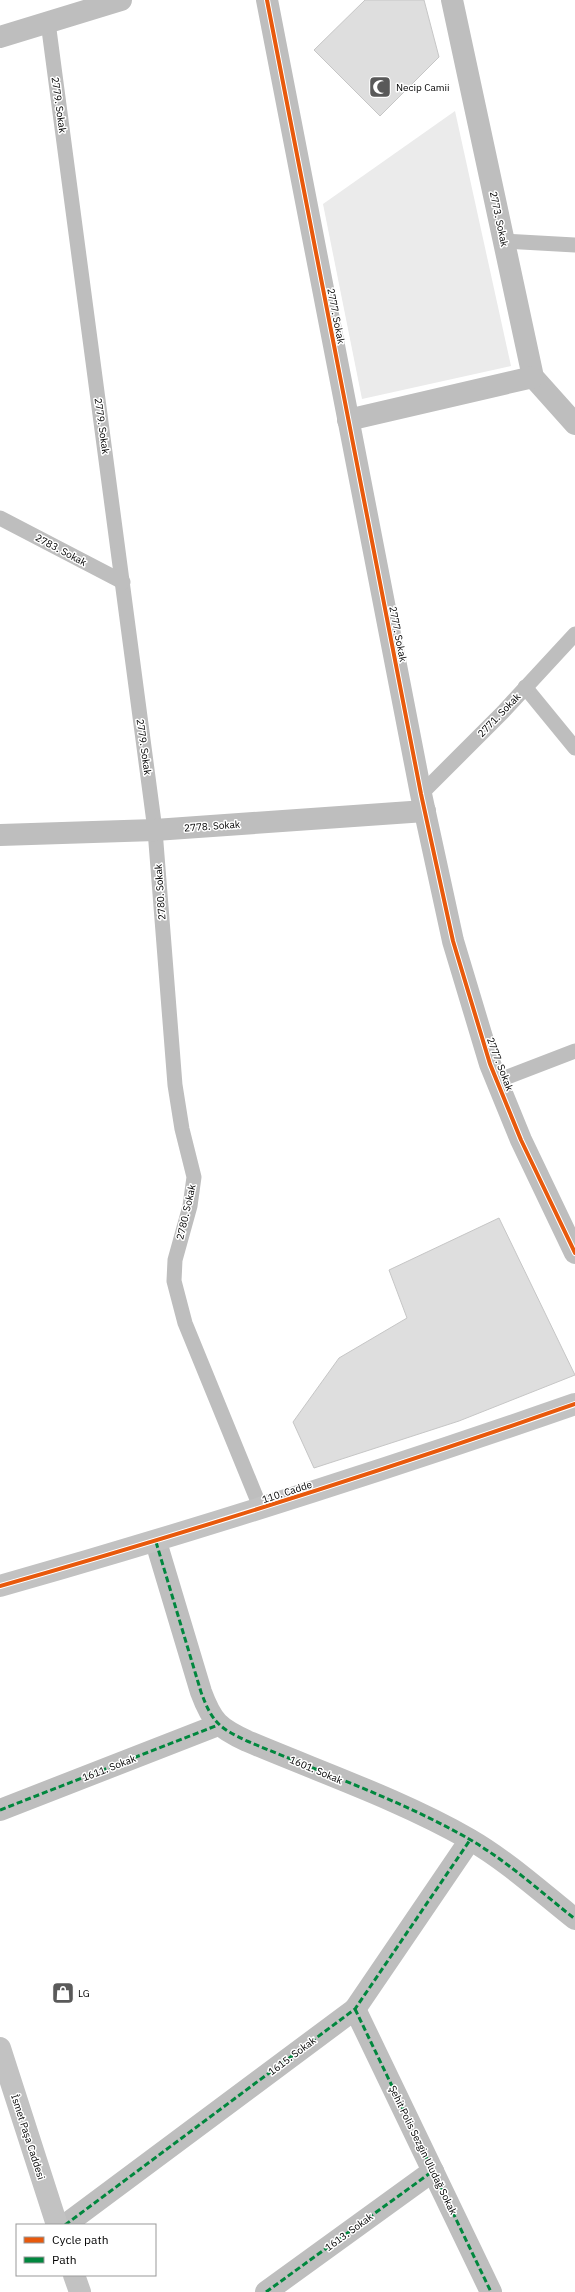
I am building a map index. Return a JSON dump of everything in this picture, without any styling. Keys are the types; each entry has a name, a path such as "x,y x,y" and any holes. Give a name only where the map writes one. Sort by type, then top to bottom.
{"street":[{"path":"0,37 121,0"},
{"name":"2777. Sokak","path":"267,0 423,802 465,985 497,1081 521,1140 575,1253"},
{"name":"2773. Sokak","path":"452,0 533,377 575,424"},
{"path":"348,420 533,377"},
{"name":"2778. Sokak","path":"0,835 155,830 423,802"},
{"name":"110. Cadde","path":"0,1586 156,1542 261,1509 421,1458 575,1404"},
{"path":"156,1542 201,1692 206,1705 218,1725"},
{"name":"1611. Sokak","path":"0,1810 218,1725"},
{"name":"1601. Sokak","path":"218,1725 248,1741 426,1817 470,1840 502,1861 575,1919"},
{"name":"1615. Sokak","path":"66,2224 355,2009 470,1840"},
{"name":"Şehit Polis Sezgin Uludağ Sokak","path":"355,2009 491,2292"},
{"name":"İsmet Paşa Caddesi","path":"0,2048 57,2224"},
{"name":"1613. Sokak","path":"266,2292 433,2171"},
{"path":"74,2276 80,2292"}],"lane":[{"name":"2779. Sokak","path":"48,22 155,830"},
{"path":"503,241 575,245"},
{"name":"2783. Sokak","path":"0,518 123,582"},
{"name":"2771. Sokak","path":"423,802 575,634"},
{"path":"526,687 575,748"},
{"name":"2780. Sokak","path":"155,830 175,1085 182,1129 194,1177 190,1206 175,1260 174,1281 185,1323 261,1509"},
{"path":"497,1081 575,1051"}],"shaded area":[{"path":"455,111 511,366 362,399 323,204"}],"building":[{"name":"Necip Camii","path":"365,0 424,0 439,57 380,116 314,50"},
{"path":"499,1218 575,1375 459,1421 314,1468 293,1422 339,1358 407,1318 389,1270"}],"marked path":[{"path":"156,1542 201,1692 213,1717 223,1728 247,1741 388,1799 469,1839 497,1857 575,1919"},
{"path":"0,1810 218,1725"},
{"path":"66,2224 355,2009 470,1840"},
{"path":"355,2009 491,2292"},
{"path":"266,2292 433,2171"}],"cycle path":[{"path":"267,0 421,794 453,941 490,1064 521,1140 575,1253"},
{"path":"0,1586 145,1544 289,1499 432,1453 575,1404"}],"place":[{"name":"Necip Camii","path":"380,87"},
{"name":"LG","path":"63,1993"}]}
